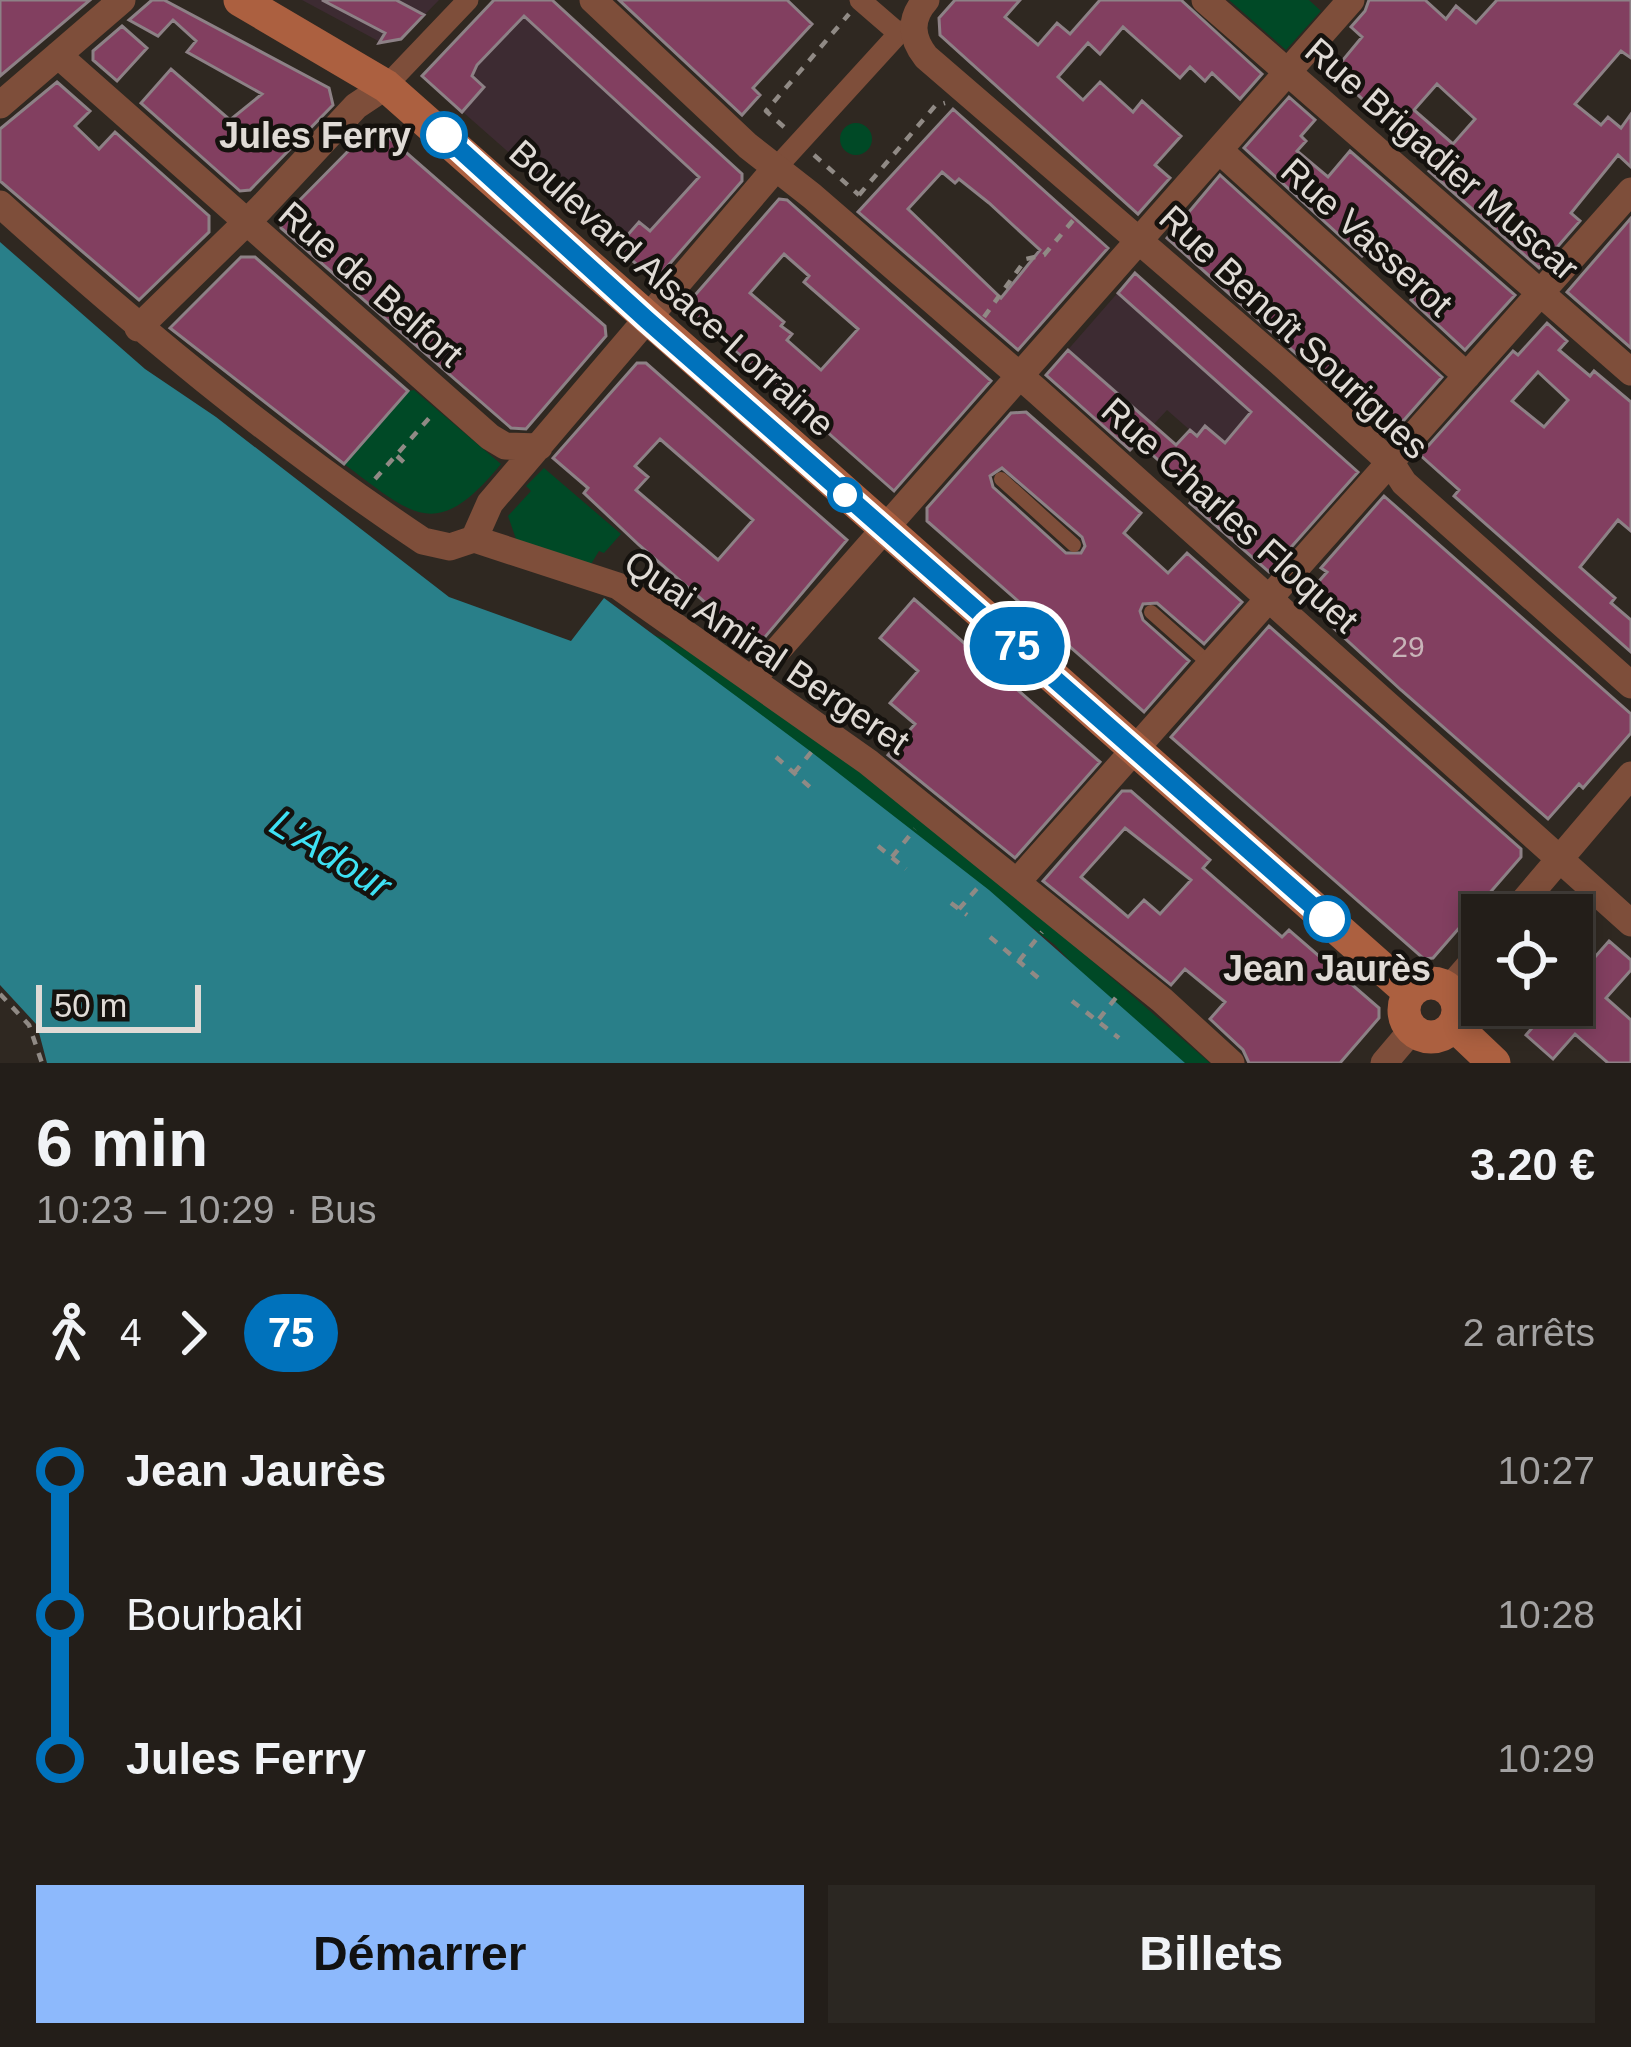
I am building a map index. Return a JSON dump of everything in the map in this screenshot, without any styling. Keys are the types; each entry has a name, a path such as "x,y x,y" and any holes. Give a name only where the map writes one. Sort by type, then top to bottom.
{"main road":[{"name":"Boulevard Alsace-Lorraine","path":"240,0 386,86 1410,993"},
{"path":"1433,983 1449,989 1459,1006 1454,1026 1433,1038 1412,1030 1404,1015 1410,993 1433,983"},
{"path":"1454,1026 1494,1063"}],"street":[{"path":"0,105 122,0"},
{"path":"139,328 356,106 386,86 468,0"},
{"path":"860,0 904,31"},
{"path":"474,539 490,503 775,169 904,31 926,0"},
{"name":"Rue Brigadier Muscar","path":"1205,0 1631,372"},
{"path":"753,678 884,530 967,449 1020,376 1351,0"},
{"name":"Rue Charles Floquet","path":"595,1 775,169 1020,376 1631,922"},
{"name":"Rue Benoît Sourigues","path":"904,31 926,57 1140,239 1631,685"},
{"name":"Rue de Belfort","path":"58,55 447,398 506,446 539,447"},
{"name":"Rue Vasserot","path":"1219,150 1467,376"},
{"path":"1007,874 1137,751 1631,191"},
{"name":"Quai Amiral Bergeret","path":"0,204 139,328 423,541 450,547 474,539 618,586 753,678 1057,914 1231,1063"},
{"path":"1530,894 1631,775"},
{"path":"1449,989 1461,975"},
{"path":"1384,1063 1412,1030"}],"lane":[{"path":"1001,479 1074,545"},
{"path":"1151,612 1212,666"}],"path":[{"path":"850,209 935,106 950,101"},
{"path":"978,323 1025,259 1043,255 1078,214"},
{"path":"359,497 447,398"},
{"path":"396,455 410,468"},
{"path":"776,758 811,788"},
{"path":"892,857 929,811"},
{"path":"878,846 906,868"},
{"path":"959,909 1007,874"},
{"path":"951,903 968,915"},
{"path":"1019,962 1057,914"},
{"path":"990,937 1042,981"},
{"path":"1097,1021 1132,976"},
{"path":"0,994 29,1025 42,1063"},
{"path":"1072,1000 1119,1037"}],"shaded area":[{"path":"302,0 439,0 401,39 382,43"},
{"path":"494,0 552,0 742,174 742,182 659,276 651,277 564,200 573,188 557,175 547,186 422,76"},
{"path":"1135,273 1269,392 1216,453 1167,410 1130,450 1045,376"}],"green space":[{"path":"1229,0 1309,0 1321,11 1286,50"},
{"path":"856,123 867,128 872,139 867,150 856,155 845,150 840,139 845,128"},
{"path":"414,390 501,464 459,505 441,512 407,508 344,464 408,391"},
{"path":"544,468 621,534 604,553 599,551 588,569 516,539 508,516"},
{"path":"653,635 719,670 830,748 1059,932 1210,1063 1178,1063 1055,945"}],"water":[{"name":"L'Adour","path":"0,242 145,369 216,417 449,597 571,641 604,598 989,890 1185,1063 47,1063 37,1025 0,985"}],"building":[{"path":"0,0 90,0 0,76"},
{"path":"152,0 164,0 329,88 333,105 250,190 240,191 141,103 171,69 230,120 262,94 187,52 196,41 173,20 158,36 129,20"},
{"path":"322,0 396,0 424,15 401,39 379,43 385,33"},
{"path":"494,0 552,0 742,174 742,181 659,276 651,277 617,247 639,222 650,231 699,177 524,16 477,65 472,76 484,87 462,112 422,76"},
{"path":"619,0 787,0 812,24 753,88 760,95 742,115"},
{"path":"955,0 1020,0 1005,17 1038,45 1057,23 1070,34 1100,0 1181,0 1262,74 1240,99 1212,73 1205,81 1190,67 1180,78 1123,27 1100,54 1088,43 1058,77 1083,100 1100,82 1133,112 1142,101 1181,136 1155,165 1170,178 1138,214 940,35 939,18"},
{"path":"1369,0 1425,0 1446,19 1456,6 1476,23 1497,0 1631,0 1631,58 1621,51 1575,104 1601,125 1608,117 1621,128 1631,114 1631,167 1618,155 1571,213 1580,221 1539,268 1429,171 1434,165 1333,72 1362,37 1351,27","holes":["1437,84 1475,119 1453,144 1414,110"]},
{"path":"122,26 147,48 117,81 93,60 93,51"},
{"path":"57,82 90,111 75,126 99,149 115,132 209,216 209,232 139,300 0,181 0,129"},
{"path":"1289,97 1315,120 1301,136 1306,141 1297,151 1328,177 1350,151 1515,295 1465,350 1411,300 1428,281 1379,238 1362,256 1244,148"},
{"path":"953,109 1108,248 1018,350 858,212","holes":["942,172 955,183 959,179 1040,250 1001,298 908,209"]},
{"path":"378,128 605,326 606,336 526,429 511,428 281,228 281,219 370,129"},
{"path":"1220,175 1442,377 1389,437 1167,238"},
{"path":"779,199 787,200 991,381 894,491 690,311 689,302","holes":["784,254 809,276 804,282 858,329 821,370 787,340 792,334 781,326 784,322 750,293"]},
{"path":"1631,218 1631,348 1567,292"},
{"path":"241,257 255,257 408,391 344,464 170,328"},
{"path":"1135,273 1358,472 1269,572 1190,503 1197,495 1138,442 1130,450 1046,375 1068,350 1176,445 1190,430 1197,436 1205,426 1225,443 1251,412 1118,293"},
{"path":"1547,323 1567,341 1559,350 1631,402 1631,531 1618,520 1580,567 1615,598 1611,603 1631,620 1631,652 1454,496 1459,490 1420,455 1513,351 1518,355","holes":["1538,372 1568,400 1544,427 1512,401"]},
{"path":"637,363 646,363 847,540 754,645 639,545 584,493 588,488 553,458","holes":["660,439 753,520 718,560 636,490 648,477 635,466"]},
{"path":"1026,412 1141,513 1124,533 1168,573 1187,553 1242,602 1204,644 1157,603 1143,604 1143,620 1189,661 1144,712 927,521 927,508 1011,413","holes":["1002,468 1082,537 1081,553 1066,553 993,487 990,476"]},
{"path":"1384,496 1631,714 1631,733 1583,788 1579,784 1548,819 1325,620 1329,617 1306,596 1327,572 1321,568"},
{"path":"914,599 1100,762 1015,858 888,755 915,724 890,703 918,671 880,638"},
{"path":"1269,626 1521,849 1521,857 1489,894 1461,894 1461,926 1433,958 1424,959 1171,737"},
{"path":"1122,791 1131,791 1210,860 1203,868 1282,937 1289,930 1379,1008 1379,1018 1340,1063 1249,1063 1243,1050 1210,1019 1225,1002 1185,969 1171,985 1043,881","holes":["1125,828 1191,880 1160,914 1144,900 1128,917 1081,877"]},
{"path":"1609,941 1631,960 1631,970 1606,998 1631,1020 1631,1063 1608,1063 1575,1034 1553,1059 1526,1035 1534,1026 1593,1026 1593,959"}],"bus line":[{"name":"75","path":"444,135 899,544 1327,919"}],"place":[{"name":"Jules Ferry","path":"444,135"},
{"name":"Jean Jaurès","path":"1327,919"}]}
